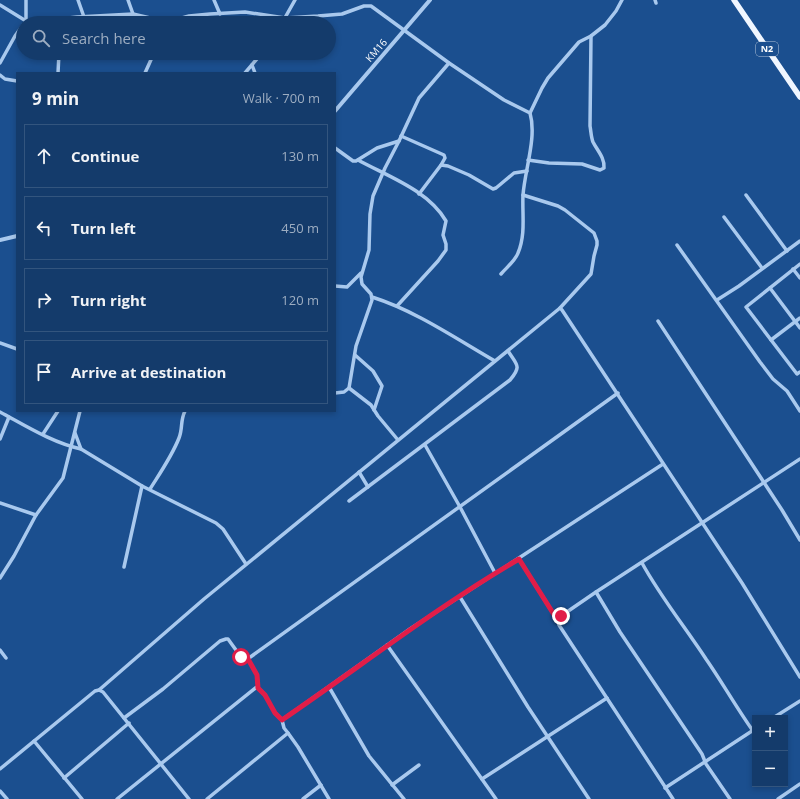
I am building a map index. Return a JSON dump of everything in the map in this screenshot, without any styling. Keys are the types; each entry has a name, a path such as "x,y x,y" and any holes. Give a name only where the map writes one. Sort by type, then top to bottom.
{"main road":[{"name":"N2","path":"734,0 800,97"}],"street":[{"path":"25,16 26,0"},
{"path":"78,0 84,16"},
{"path":"128,0 133,14"},
{"path":"214,0 220,14"},
{"path":"286,16 295,0"},
{"name":"KM16","path":"336,110 430,0"},
{"path":"501,274 515,259 524,229 524,195 532,132 532,119 530,113 548,78 573,48 610,19 622,0"},
{"path":"0,5 16,17"},
{"path":"318,16 342,14 369,5 449,63 504,100 530,113"},
{"path":"189,16 249,12 273,16"},
{"path":"100,16 133,14 141,16"},
{"path":"0,63 16,35"},
{"path":"528,160 549,163 582,164 600,170 604,168 602,157 592,140 590,126 590,36"},
{"path":"58,72 59,60"},
{"path":"145,72 151,60"},
{"path":"246,72 256,60"},
{"path":"449,63 419,98 400,141 383,173 372,201 368,250 361,277 362,284 372,297 397,306 454,336 495,361"},
{"path":"252,64 255,72"},
{"path":"0,75 5,79 16,81"},
{"path":"401,136 444,155 445,158 419,194"},
{"path":"336,149 353,161 358,160 377,148 400,141"},
{"path":"358,160 419,194 430,202 446,221 443,235 446,250 438,261 397,306"},
{"path":"441,165 448,166 469,175 493,189 514,173 527,171"},
{"path":"0,768 95,691 99,690 246,564 560,308 591,274 597,245 595,236 594,233 580,221 558,206 524,195"},
{"path":"746,195 787,251"},
{"path":"724,217 762,268"},
{"path":"0,240 16,236"},
{"path":"717,300 800,241"},
{"path":"678,245 760,362 773,379 787,391 800,411"},
{"path":"799,373 771,340 746,306 800,264"},
{"path":"793,269 800,278"},
{"path":"336,286 347,287 362,272"},
{"path":"770,288 800,328"},
{"path":"336,393 344,392 349,388 356,346 362,325 371,307 372,297"},
{"path":"560,308 618,393 703,523 800,677"},
{"path":"771,340 800,318"},
{"path":"658,321 765,483 800,540"},
{"path":"0,343 16,350"},
{"path":"349,501 510,380 517,371 517,366 508,351"},
{"path":"355,355 372,371 382,386 374,410"},
{"path":"349,388 364,399 398,440"},
{"path":"124,718 220,641 228,639 241,657 246,660 248,659 618,393"},
{"path":"0,412 43,434 70,446 81,449 142,486 220,526 246,564"},
{"path":"43,434 57,412"},
{"path":"0,578 14,556 36,515 61,483 66,469 70,446 75,433 80,412"},
{"path":"150,489 178,439 181,421 185,412"},
{"path":"0,440 10,418"},
{"path":"75,433 81,449"},
{"path":"425,445 460,506 495,573"},
{"path":"558,621 561,616 596,592 800,459"},
{"path":"282,720 329,688 387,645 663,464"},
{"path":"359,472 368,487"},
{"path":"124,568 142,486"},
{"path":"0,504 36,515"},
{"path":"519,559 558,621 559,625 673,799"},
{"path":"642,563 652,582 752,727"},
{"path":"596,592 620,632 702,754 730,799"},
{"path":"460,597 589,799"},
{"path":"387,645 496,799"},
{"path":"0,650 6,658"},
{"path":"248,659 257,675 259,690 265,695 275,713 282,720 284,728 298,747 329,799"},
{"path":"116,799 258,686"},
{"path":"329,688 369,756 404,799"},
{"path":"99,690 103,692 129,723 189,799"},
{"path":"482,779 607,698"},
{"path":"778,715 800,701"},
{"path":"64,778 129,723"},
{"path":"665,788 752,731"},
{"path":"207,799 288,733"},
{"path":"34,741 82,799"},
{"path":"392,785 420,765"},
{"path":"778,799 800,784"},
{"path":"303,799 321,785"},
{"path":"0,791 7,799"}],"route":[{"path":"241,657 246,660 248,659 257,675 259,690 265,695 275,713 282,720 410,629 519,559 558,621 561,616"}]}
